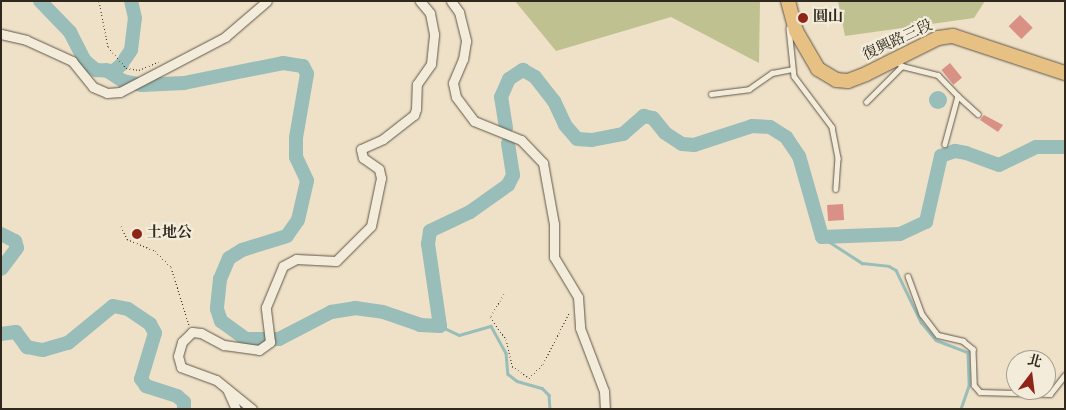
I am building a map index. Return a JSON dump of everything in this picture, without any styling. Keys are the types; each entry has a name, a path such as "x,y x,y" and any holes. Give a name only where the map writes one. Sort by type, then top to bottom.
{"main road":[{"name":"復興路三段","path":"788,1 792,19 818,69 826,76 848,81 898,63 938,38 954,36 1065,73"}],"street":[{"path":"1,34 26,40 72,61 93,87 107,93 127,88 225,37 267,1"},
{"path":"252,409 226,386 181,367 178,356 182,342 192,332 201,333 224,345 245,350 259,350 270,338 266,307 283,266 296,259 336,261 371,226 381,178 379,168 363,158 361,149 383,139 414,115 417,84 431,64 434,34 430,13 420,1"},
{"path":"451,1 459,12 466,41 463,59 453,83 456,97 474,121 521,140 540,158 554,224 554,258 578,297 580,328 604,391 606,409"},
{"path":"226,386 236,409"}],"lane":[{"path":"792,19 789,28 792,69 799,86 832,127 838,158 836,189"},
{"path":"866,102 898,63 938,75 978,114"},
{"path":"711,94 748,89 772,73 792,69"},
{"path":"945,144 958,96"},
{"path":"908,276 922,314 938,336 963,341 973,349 974,385 980,392 1050,394 1065,375"}],"path":[{"path":"99,1 108,47 126,68 139,70 156,62 170,65"},
{"path":"121,226 127,239 156,251 171,267 192,332"},
{"path":"504,294 490,317 506,339 512,366 529,378 543,364 578,297"}],"green space":[{"path":"515,1 760,1 759,63 671,17 556,51"},
{"path":"838,1 985,1 974,18 845,36"}],"water":[{"path":"938,91 944,94 947,100 944,106 938,109 932,106 929,100 932,94"}],"building":[{"path":"1020,15 1033,28 1021,39 1009,26"},
{"path":"950,63 962,78 953,85 941,70"},
{"path":"984,115 1003,125 998,132 980,120"},
{"path":"843,204 844,220 828,221 827,205"}],"waterway":[{"path":"40,1 70,32 84,60 96,70 114,71 122,64"},
{"path":"125,59 131,50 135,18 131,1"},
{"path":"106,70 123,81 142,85 184,83 283,63 303,66 307,74 296,138 296,157 307,181 298,220 287,236 242,250 229,258 220,279 217,309 221,321 246,339 279,339 331,312 355,308 383,312 420,325 440,326 428,244 430,231 470,212 508,185 513,175 508,143"},
{"path":"506,128 501,97 509,79 523,70 535,77 554,101 565,125 577,139 592,140 623,134 644,116 653,118 665,133 682,144 694,145 752,126 770,127 786,137 799,156 822,237 900,234 926,222 941,156 955,151 999,165 1036,147 1065,147"},
{"path":"1,234 15,241 17,248 1,269"},
{"path":"822,237 862,263 889,266 896,270 921,322 936,340 968,352 969,386 961,409"},
{"path":"1,334 16,332 27,347 43,350 68,343 113,306 128,309 150,324 155,333 141,379 146,386 177,396 184,402 184,409"},
{"path":"440,326 459,335 491,326 506,353 508,374 517,381 542,388 549,395 550,409"}],"place":[{"name":"圓山","path":"803,18"},
{"name":"土地公","path":"137,234"}]}
